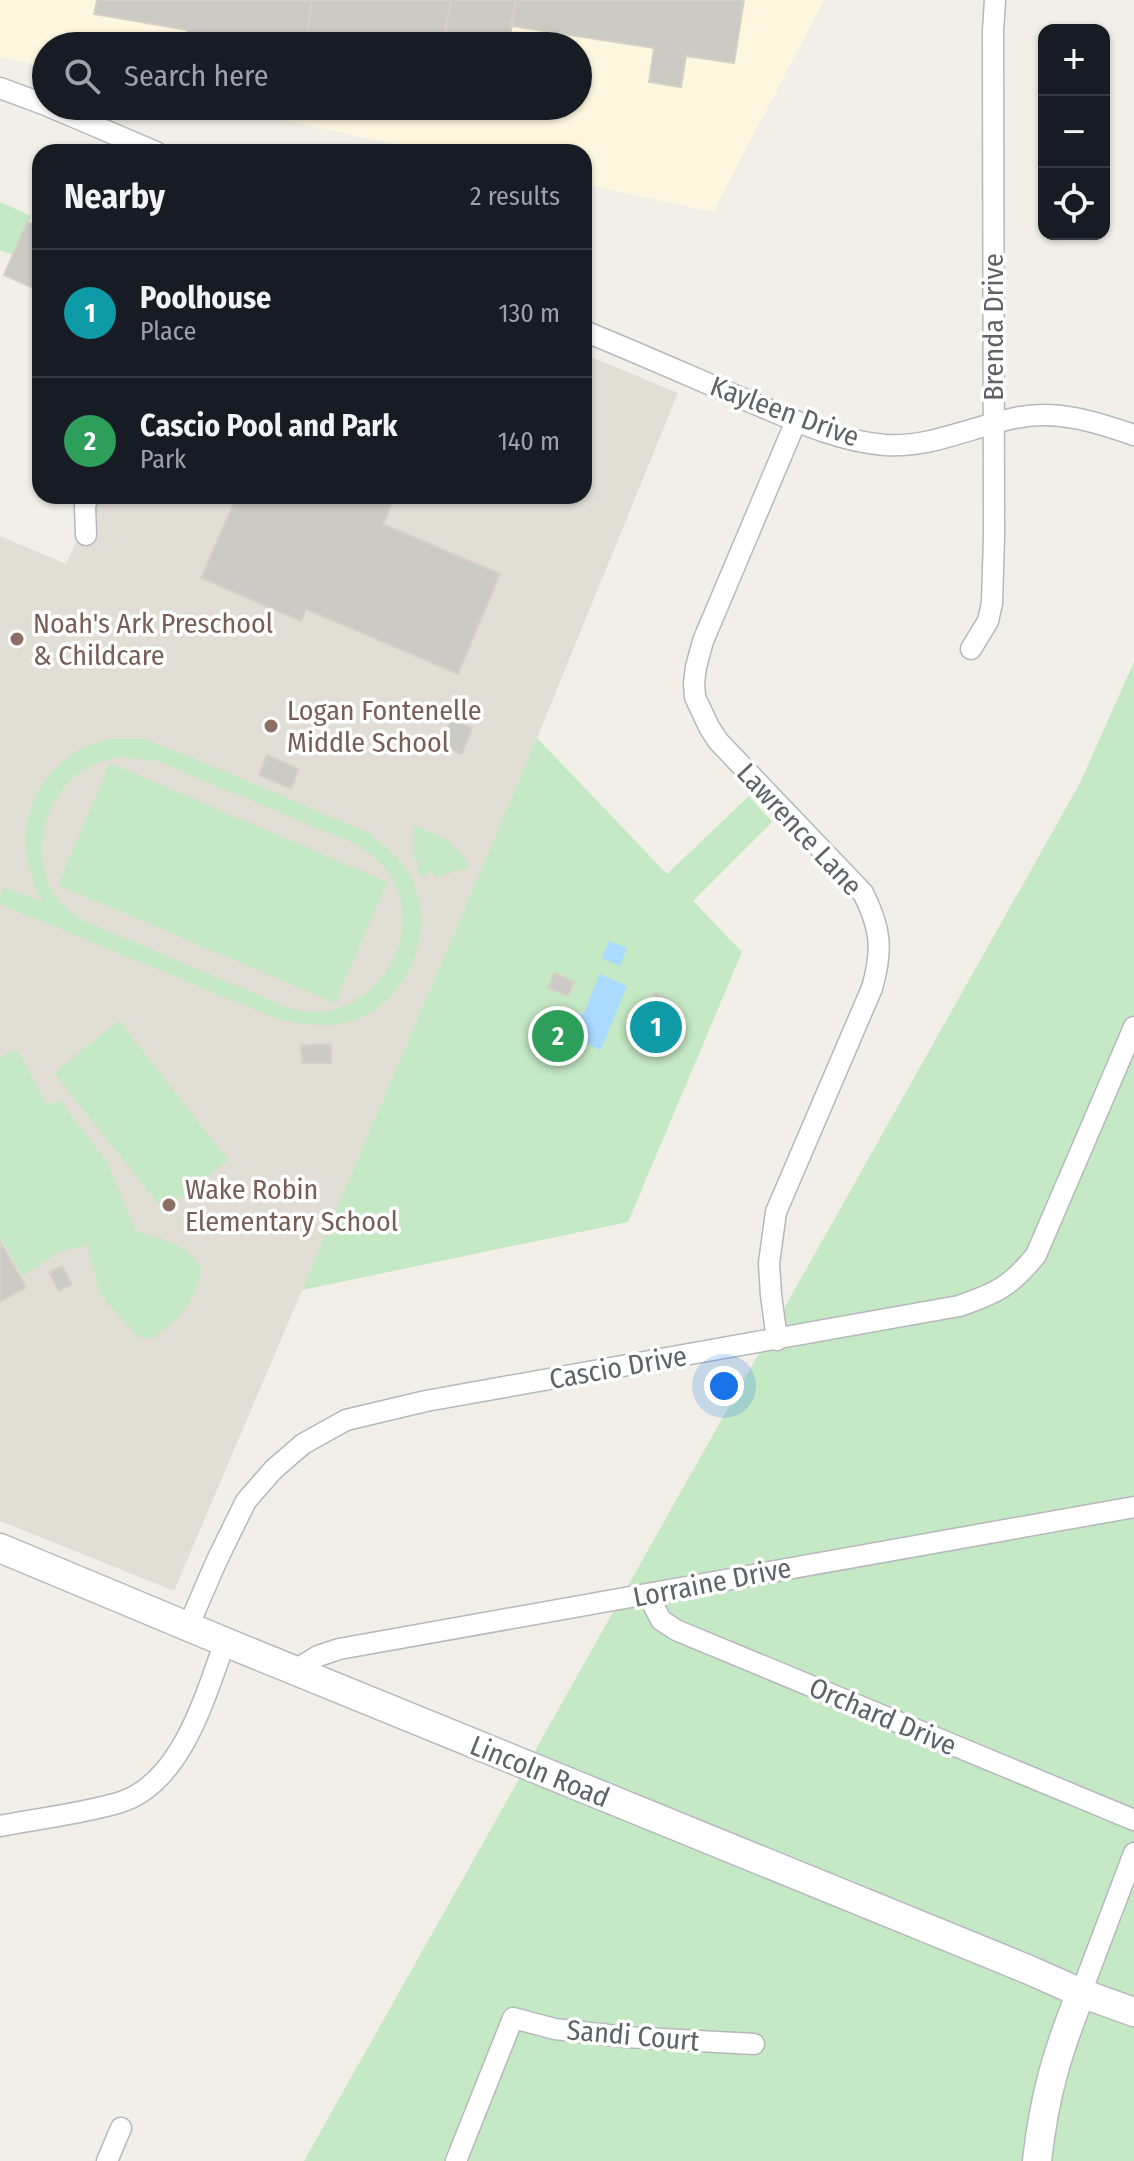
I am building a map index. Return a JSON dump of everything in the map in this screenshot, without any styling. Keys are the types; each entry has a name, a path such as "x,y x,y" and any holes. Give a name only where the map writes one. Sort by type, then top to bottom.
{"main road":[{"name":"Lincoln Road","path":"0,1548 1081,1993 1134,2012"},
{"path":"1037,2161 1051,2076 1081,1993"}],"street":[{"name":"Brenda Drive","path":"971,649 988,621 992,603 995,0"},
{"path":"0,88 32,100"},
{"path":"80,120 137,144"},
{"name":"Kayleen Drive","path":"592,334 796,421 858,441 885,445 929,442 1017,417 1062,416 1098,423 1134,435"},
{"name":"Lawrence Lane","path":"777,1340 769,1263 776,1212 872,988 880,953 879,938 863,893 718,741 701,712 694,683 703,641 796,421"},
{"path":"86,504 86,535"},
{"name":"Cascio Drive","path":"188,1627 246,1501 274,1469 303,1444 346,1420 426,1401 959,1306 1001,1290 1020,1275 1036,1255 1134,1027"},
{"name":"Lorraine Drive","path":"295,1670 318,1656 339,1649 1134,1507"},
{"name":"Orchard Drive","path":"648,1595 661,1620 676,1630 1134,1820"},
{"path":"0,1826 124,1801 152,1785 172,1763 191,1731 225,1642"},
{"path":"1081,1993 1134,1853"},
{"name":"Sandi Court","path":"456,2161 513,2018 555,2029 625,2037 754,2044"},
{"path":"107,2161 121,2128"}],"shaded area":[{"path":"0,0 824,0 713,212 592,186 592,144 394,144 284,120 592,120 592,32 32,32 32,64 0,57"},
{"name":"Logan Fontenelle Middle School","path":"592,357 678,393 537,738 174,1591 0,1521 0,536 66,564 93,504 592,504"}],"green space":[{"path":"0,202 31,216 13,255 0,250"},
{"path":"1134,662 1134,2161 304,2161 1080,783"},
{"path":"537,738 667,874 749,796 772,822 693,901 742,952 628,1222 302,1290"},
{"path":"110,739 143,739 174,750 367,832 399,860 413,882 421,924 411,966 386,1001 368,1014 339,1024 280,1020 0,904 4,887 43,903 34,885 26,846 31,808 49,775 64,761 80,749","holes":["118,757 157,761 358,845 380,862 396,886 402,907 402,927 398,948 377,983 343,1007 318,1012 291,1009 84,921 61,905 49,885 42,847 44,828 60,793 73,778 99,762"]},
{"path":"110,763 387,882 335,1003 58,885"},
{"path":"413,826 447,840 470,867 437,877 430,871 424,877 416,870 421,864 413,857"},
{"path":"119,1021 228,1160 164,1211 54,1073"},
{"path":"17,1049 46,1104 60,1101 107,1162 136,1232 166,1240 183,1249 202,1271 184,1310 153,1338 138,1337 107,1303 99,1290 87,1245 59,1252 22,1276 0,1236 0,1058"}],"water":[{"path":"609,941 627,948 620,966 602,958"},
{"path":"600,974 627,986 601,1050 548,1028 557,1005 583,1015"}],"building":[{"path":"97,0 312,0 307,32 187,32 94,14"},
{"path":"312,0 451,0 445,32 307,32"},
{"path":"451,0 516,0 511,32 445,32"},
{"path":"516,0 744,0 734,63 686,56 681,87 649,82 654,48 592,38 592,32 550,32 511,26"},
{"path":"27,222 32,224 32,287 4,275"},
{"name":"Logan Fontenelle Middle School","path":"233,504 392,504 383,524 500,574 458,674 306,609 301,621 201,578"},
{"path":"451,719 472,728 462,754 440,745"},
{"path":"267,755 299,769 291,789 259,775"},
{"path":"554,973 574,982 568,996 548,988"},
{"path":"655,993 670,1000 664,1014 675,1018 664,1047 638,1036"},
{"path":"331,1044 331,1063 302,1063 301,1045"},
{"path":"0,1242 26,1287 0,1302"},
{"path":"62,1266 72,1284 59,1291 49,1273"}],"place":[{"name":"Noah's Ark Preschool & Childcare","path":"17,639"},
{"name":"Logan Fontenelle Middle School","path":"271,726"},
{"name":"Poolhouse","path":"656,1027"},
{"name":"Cascio Pool and Park","path":"558,1036"},
{"name":"Wake Robin Elementary School","path":"169,1205"}]}
